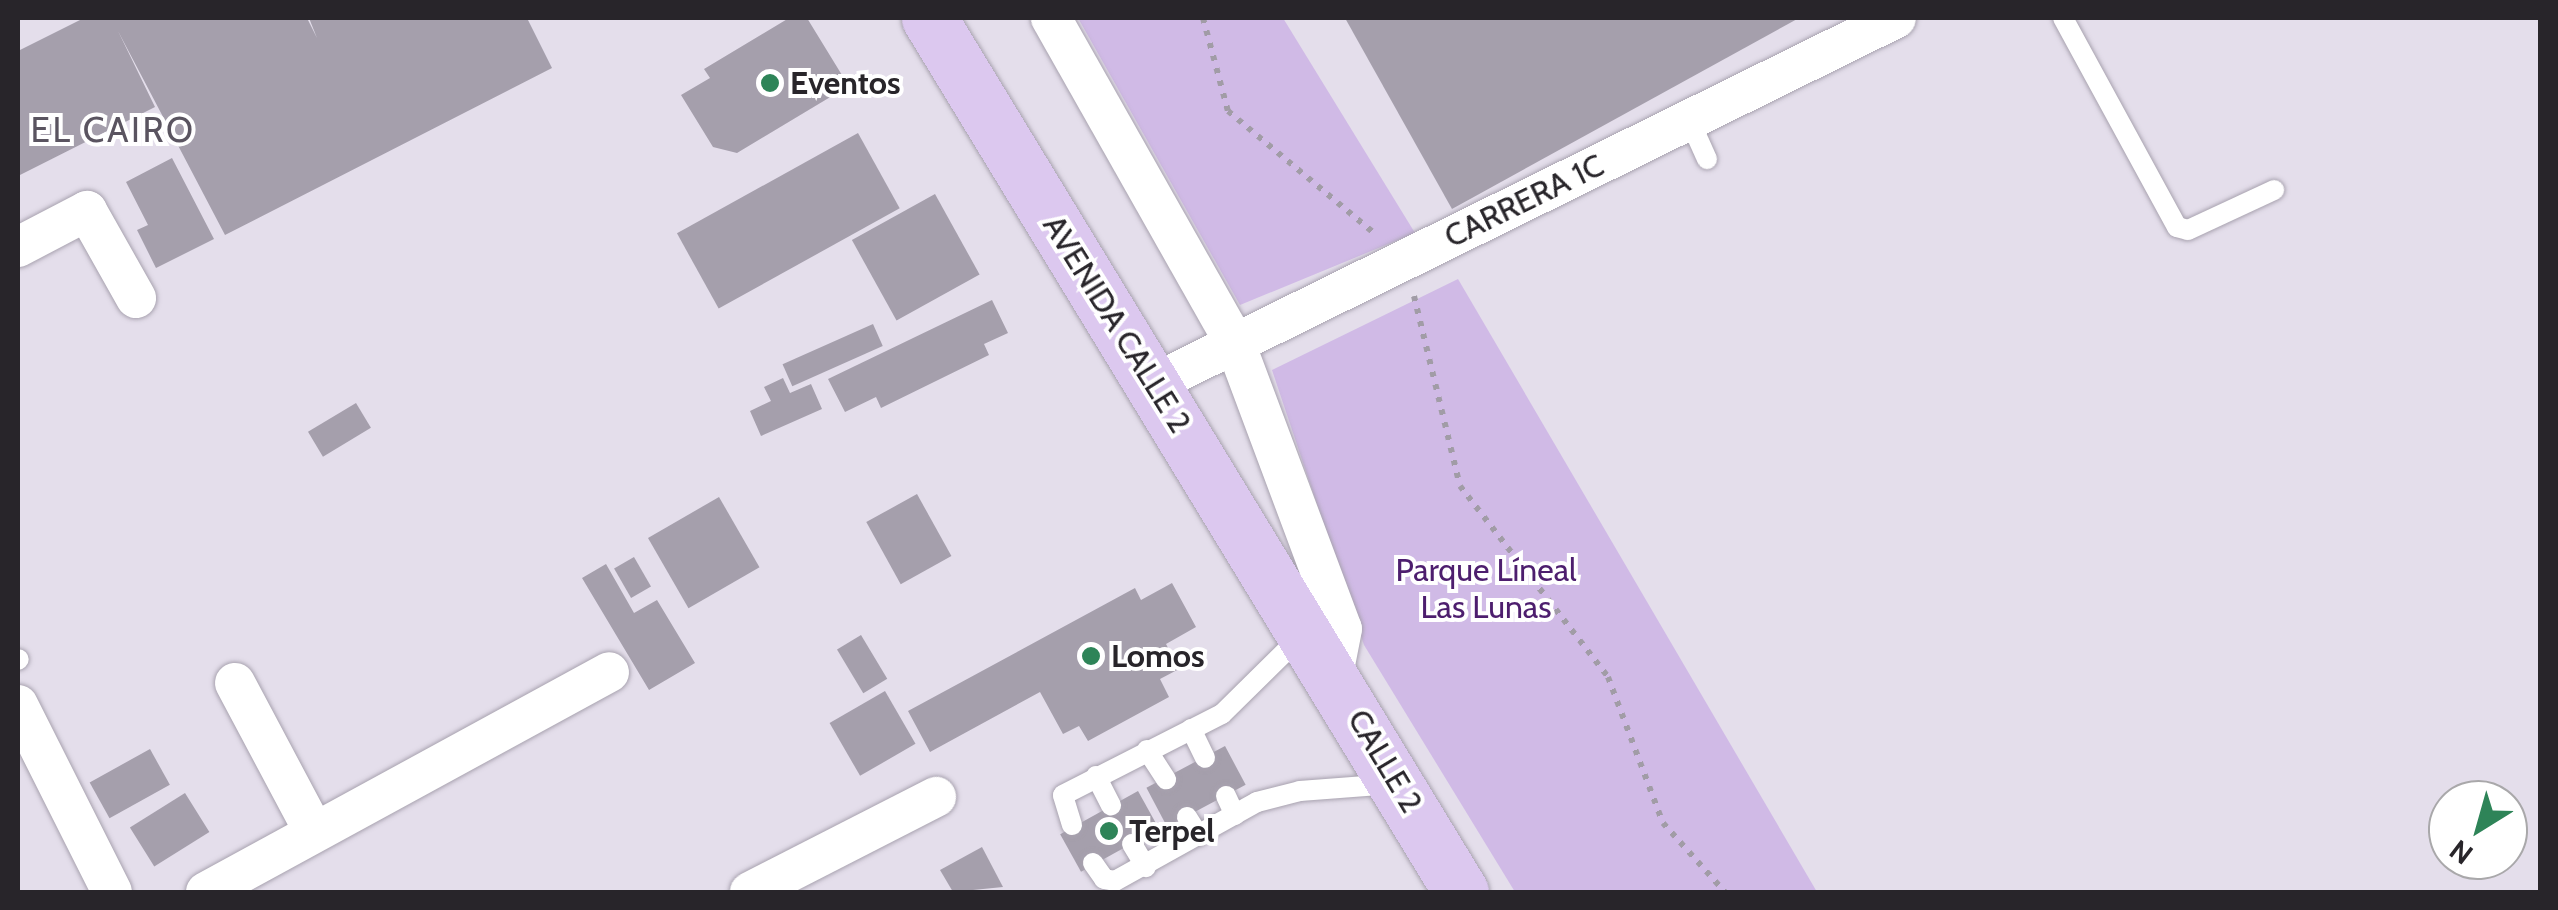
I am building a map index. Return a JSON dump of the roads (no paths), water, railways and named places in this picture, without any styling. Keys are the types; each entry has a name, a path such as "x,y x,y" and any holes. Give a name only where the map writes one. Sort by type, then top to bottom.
{"main road":[{"name":"AVENIDA CALLE 2","path":"929,18 1319,652"},
{"name":"CALLE 2","path":"1319,652 1461,892"}],"street":[{"path":"1051,18 1235,343 1342,629 1319,652"},
{"name":"CARRERA 1C","path":"1153,384 1896,18"},
{"path":"18,247 86,211 136,298"},
{"path":"206,892 313,830 609,672"},
{"path":"234,682 313,830"},
{"path":"22,726 112,892"},
{"path":"750,892 936,797"}],"lane":[{"path":"2062,18 2177,227 2188,230 2274,190"},
{"path":"1690,120 1707,158"},
{"path":"1072,825 1063,795 1190,729 1319,652"},
{"path":"1190,729 1205,758"},
{"path":"1147,750 1166,779"},
{"path":"1096,776 1111,805"},
{"path":"1094,863 1110,882 1199,836 1230,806 1300,791 1399,784"},
{"path":"1187,816 1199,836"},
{"path":"1132,844 1146,866"}],"place":[{"name":"Eventos","path":"770,83"},
{"name":"Lomos","path":"1091,656"},
{"name":"Terpel","path":"1109,831"}],"district":[{"name":"EL CAIRO","path":"113,130"}],"park label":[{"name":"Parque Líneal Las Lunas","path":"1486,590"}]}
